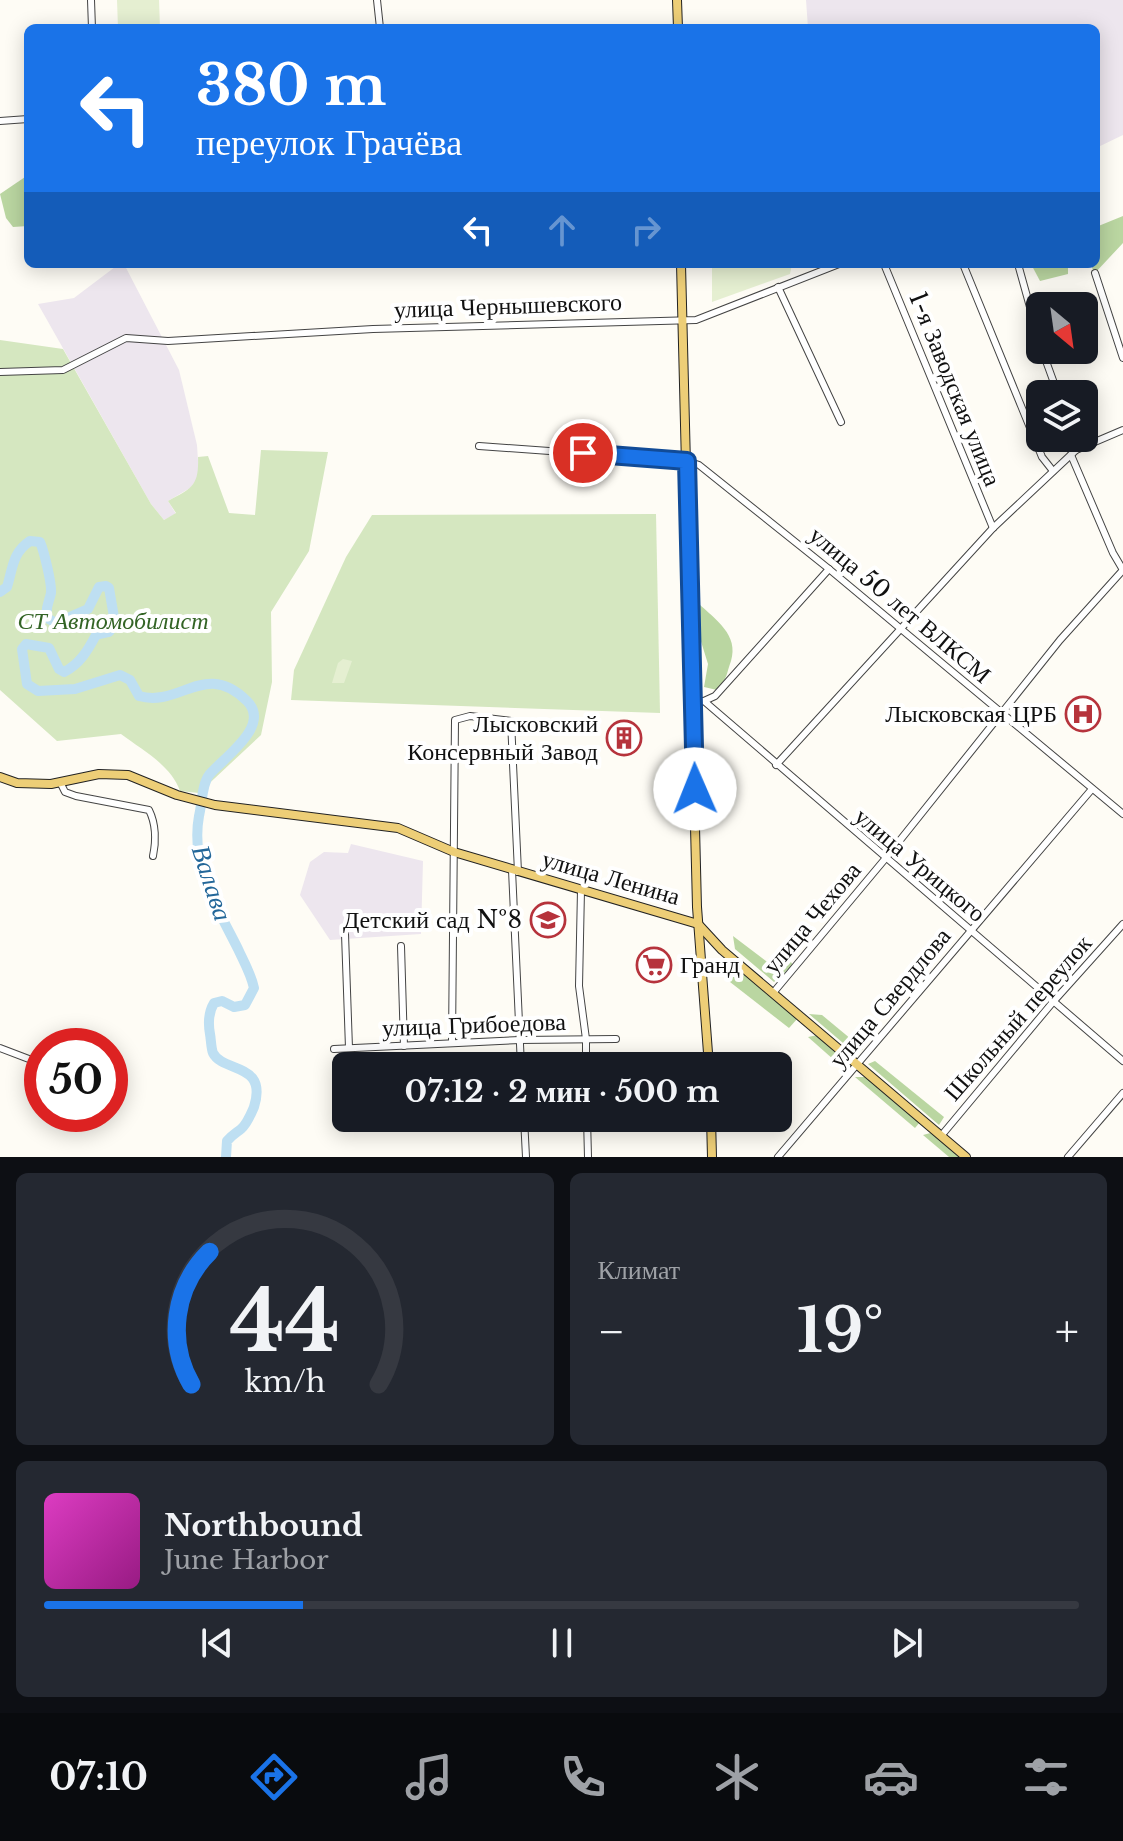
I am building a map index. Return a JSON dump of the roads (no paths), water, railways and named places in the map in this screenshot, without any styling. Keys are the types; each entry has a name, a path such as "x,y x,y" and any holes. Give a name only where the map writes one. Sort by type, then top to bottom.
{"main road":[{"path":"677,0 678,24"},
{"path":"681,268 698,924 708,1052"},
{"name":"улица Ленина","path":"0,777 17,783 61,784 99,774 128,775 177,795 215,805 398,828 454,852 698,924 722,950 966,1157"},
{"path":"700,957 710,950 722,950"},
{"path":"711,1132 712,1157"}],"street":[{"path":"91,0 92,24"},
{"path":"377,0 380,24"},
{"path":"0,121 24,119"},
{"name":"улица Чернышевского","path":"0,372 63,370 126,338 168,341 373,329 705,318 828,268"},
{"name":"1-я Заводская улица","path":"886,268 993,528"},
{"path":"965,268 1042,457 1053,471"},
{"path":"1019,268 1026,293"},
{"path":"1095,273 1123,358"},
{"path":"778,287 841,422"},
{"path":"1098,441 1123,430"},
{"path":"479,446 687,461"},
{"path":"776,765 993,528 1074,452 1113,553 1123,570"},
{"name":"улица 50 лет ВЛКСМ","path":"687,461 708,470 1123,814"},
{"path":"693,702 715,696 829,569"},
{"name":"улица Чехова","path":"773,993 1095,598 1123,570"},
{"name":"улица Урицкого","path":"704,701 1123,1061"},
{"path":"452,1043 455,720 470,716 511,721 520,1052"},
{"path":"61,784 65,792 76,796 149,810 156,845 153,856"},
{"name":"улица Свердлова","path":"778,1157 1092,789"},
{"path":"581,890 579,986 586,1052"},
{"name":"Школьный переулок","path":"941,1136 1123,924"},
{"path":"1115,932 1123,939"},
{"path":"345,934 349,1048"},
{"path":"401,946 404,1046"},
{"name":"улица Грибоедова","path":"334,1049 520,1040 616,1039"},
{"path":"0,1048 24,1057"},
{"path":"1068,1157 1123,1093"},
{"path":"525,1132 526,1157"},
{"path":"587,1132 588,1157"}],"waterway":[{"name":"Валава","path":"0,592 7,587 16,556 30,541 40,542 47,568 51,593 47,618 56,623 88,609 99,587 109,588 115,623 109,632 96,635 83,656 70,669 64,672 59,669 49,648 26,644 22,649 27,684 38,691 75,689 120,675 130,680 139,696 154,698 205,684 218,684 232,689 247,701 253,711 254,721 250,731 207,779 197,834 198,852 207,885 254,988 245,1005 234,1007 222,1001 214,1003 210,1014 213,1053 226,1064 250,1075 257,1093 247,1122 227,1141 226,1157"}],"place":[{"name":"Лысковская ЦРБ","path":"1083,714"},
{"name":"Лысковский Консервный Завод","path":"624,738"},
{"name":"Детский сад №8","path":"548,920"},
{"name":"Гранд","path":"654,965"}],"park label":[{"name":"СТ Автомобилист","path":"113,621"}]}
